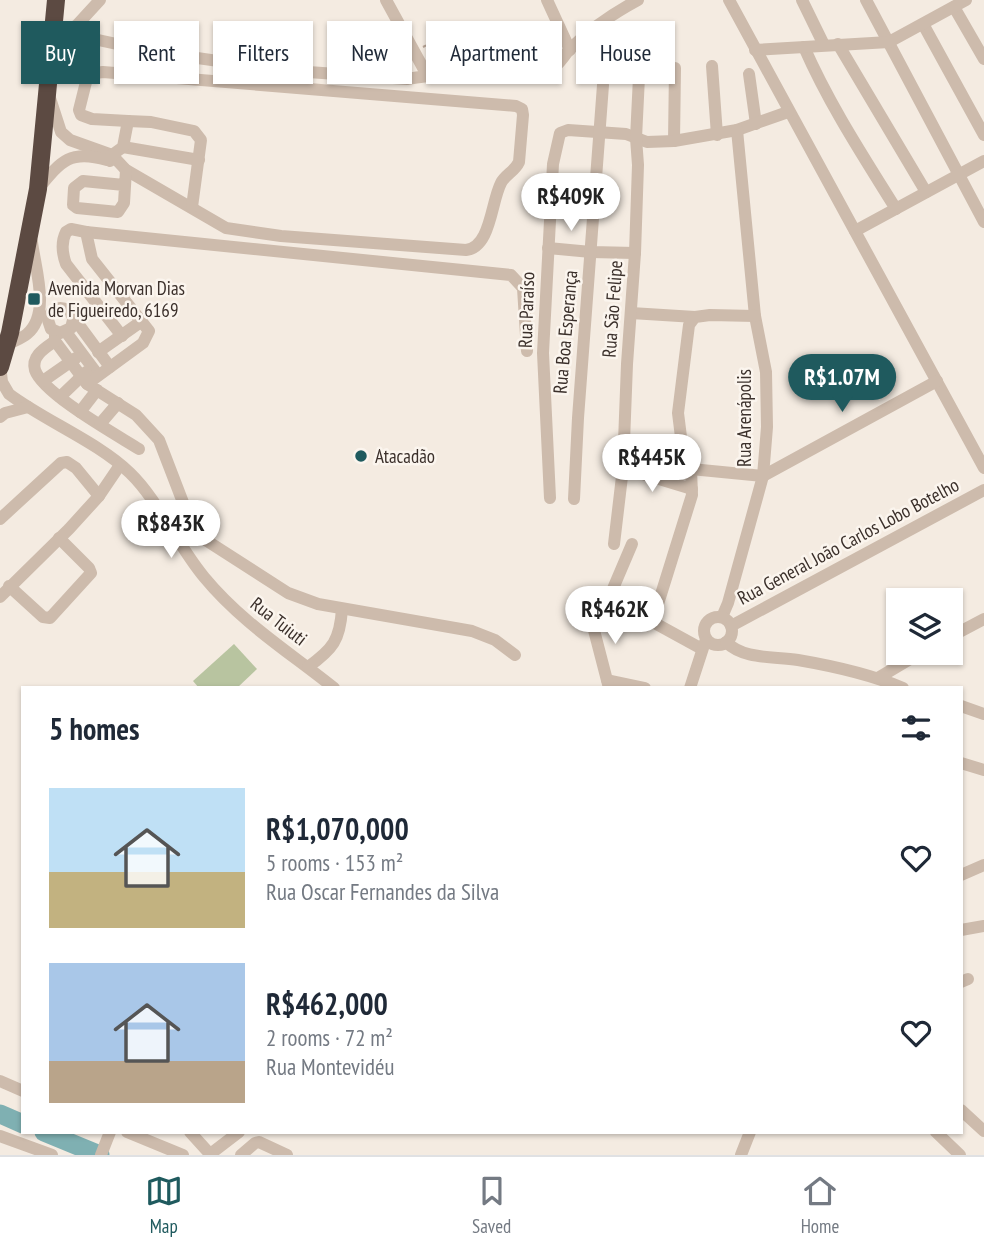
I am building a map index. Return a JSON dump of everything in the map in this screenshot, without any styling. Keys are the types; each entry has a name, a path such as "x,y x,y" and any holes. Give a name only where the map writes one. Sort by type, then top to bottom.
{"highway":[{"path":"55,0 57,21"},
{"path":"0,366 7,345 38,189 49,84"}],"street":[{"path":"81,21 100,0"},
{"path":"386,0 426,73"},
{"path":"547,0 570,50"},
{"path":"562,62 570,50 618,11 638,0"},
{"path":"729,0 984,468"},
{"path":"802,0 824,45"},
{"path":"866,0 984,222"},
{"path":"755,50 889,42 967,0"},
{"path":"954,7 984,59"},
{"path":"923,24 984,135"},
{"path":"100,42 280,70 407,79 426,75"},
{"path":"838,44 926,192"},
{"path":"804,47 839,118 896,209"},
{"path":"712,66 717,135"},
{"path":"48,88 61,132 192,207 212,222 245,232 363,243 472,249 484,237 501,182 519,162 522,109 516,106 298,87 103,72 88,74 79,110 81,115 92,119 151,122 194,131 201,140 192,207"},
{"path":"749,74 755,124"},
{"name":"Rua São Felipe","path":"614,544 623,468 635,253 639,84"},
{"path":"674,141 675,84"},
{"name":"Rua Boa Esperança","path":"574,499 603,85"},
{"path":"598,134 626,134 646,142 674,141 737,130 788,112"},
{"path":"124,185 116,162 123,147 128,121"},
{"name":"Rua Paraíso","path":"550,498 543,353 553,164 559,135 568,130 598,134"},
{"name":"Rua Arenápolis","path":"726,622 728,603 763,476 767,427 766,374 755,316 737,130"},
{"path":"123,147 199,160"},
{"path":"38,189 59,165 71,157 87,156 116,162"},
{"path":"855,231 984,161"},
{"path":"122,336 66,264 62,254 63,240 66,232 71,229 511,275 523,288 527,351"},
{"path":"7,345 32,328 41,299 30,231"},
{"path":"80,412 88,384 95,371 110,367 146,339 149,331 92,259 86,232"},
{"path":"548,248 635,253"},
{"path":"41,299 56,308 68,310 110,367"},
{"path":"56,308 49,315 69,362 88,384 146,423 159,440 189,518 204,539 288,593 342,609 472,631 495,640 515,655"},
{"path":"631,313 695,317 755,316"},
{"path":"653,620 691,501 691,469 682,445 678,413 689,325 695,317"},
{"path":"74,320 71,328 56,333 39,352 35,371 60,397 139,449"},
{"path":"98,352 142,321"},
{"path":"32,328 56,333 82,354 95,371"},
{"path":"43,381 82,354"},
{"name":"Rua Tuiuti","path":"0,366 9,394 120,465 138,483 219,596 249,624 332,686"},
{"path":"691,469 763,476 937,381"},
{"path":"60,397 88,384"},
{"path":"100,424 118,403"},
{"path":"0,417 28,407"},
{"path":"0,519 61,463 67,462 76,468 99,496"},
{"path":"0,597 99,496 120,465"},
{"path":"623,468 692,489"},
{"name":"Rua General João Carlos Lobo Botelho","path":"726,622 984,490"},
{"path":"9,586 43,617 50,618 91,573 59,538"},
{"path":"604,595 632,544"},
{"path":"626,686 608,684 589,603 592,595 604,595 704,644 726,642 731,635 726,622 713,618 706,624 704,644 691,686"},
{"path":"308,667 330,651 340,630 342,609"},
{"path":"963,630 984,619"},
{"path":"726,642 738,650 760,656 796,660 878,678 897,686"},
{"path":"878,678 900,665"},
{"path":"963,707 984,714"},
{"path":"963,763 984,770"},
{"path":"963,875 984,865"},
{"path":"963,930 984,926"},
{"path":"0,1081 21,1090"},
{"path":"963,1112 984,1131"},
{"path":"132,1134 183,1155"},
{"path":"192,1134 210,1155 236,1134"},
{"path":"741,1155 749,1134"},
{"path":"938,1134 960,1155"},
{"path":"0,1136 52,1155"},
{"path":"241,1155 259,1142 287,1155"}],"path":[{"path":"414,51 426,45"}],"green space":[{"path":"234,644 257,669 239,686 197,686 193,681"}],"waterway":[{"path":"0,1114 21,1123"},
{"path":"49,1134 100,1155"}],"place":[{"name":"Avenida Morvan Dias de Figueiredo, 6169","path":"34,299"},
{"name":"Atacadão","path":"361,456"}]}
